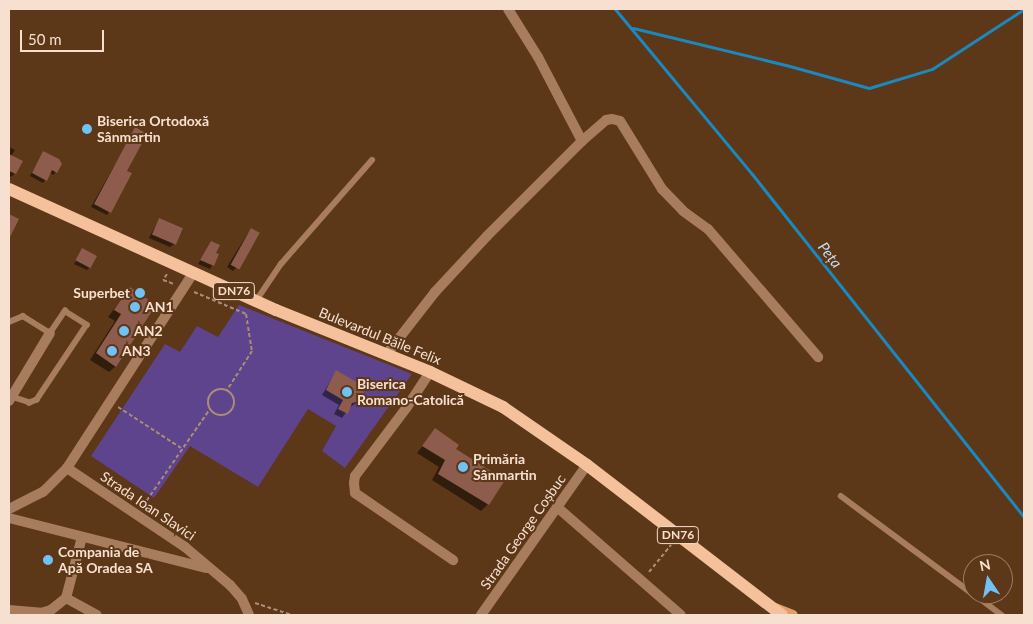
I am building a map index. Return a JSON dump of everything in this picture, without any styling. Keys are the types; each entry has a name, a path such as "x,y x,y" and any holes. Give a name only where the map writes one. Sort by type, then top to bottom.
{"main road":[{"name":"Bulevardul Băile Felix","path":"9,189 192,273 430,372 503,407 587,465 782,615"},
{"path":"769,605 793,615"}],"street":[{"path":"508,9 538,57 582,141"},
{"path":"386,355 435,292 487,236 582,141 606,120 612,118 620,121 662,189 683,211 708,229 818,357"},
{"path":"9,509 43,492 67,468 192,273"},
{"path":"10,399 50,333"},
{"path":"430,372 407,407 355,476 354,483 356,493 453,560"},
{"name":"Strada George Coșbuc","path":"482,615 587,465"},
{"name":"Strada Ioan Slavici","path":"67,468 186,547 242,600 249,615"},
{"path":"557,507 680,615"},
{"name":"Strada Ioan Slavici","path":"9,518 210,568"},
{"path":"9,610 41,613 51,610 66,598 82,537"},
{"path":"66,598 97,615"}],"lane":[{"path":"256,301 281,264 372,160"},
{"path":"9,322 23,316 50,333 65,311 87,325 37,400 30,403 10,399"},
{"path":"842,496 963,587"},
{"path":"987,604 1002,615"}],"path":[{"path":"172,264 163,280 246,314 252,352 227,390"},
{"path":"218,389 227,390 235,401 230,413 217,415 210,409 208,401 211,394 218,389"},
{"path":"110,402 182,448"},
{"path":"137,515 210,409"},
{"path":"641,582 678,535"},
{"path":"242,600 290,615"}],"shaded area":[{"path":"239,305 412,374 345,468 322,451 336,426 308,409 258,487 190,446 154,498 91,456 165,344 180,352 197,326 218,337"}],"building":[{"path":"135,127 147,134 127,171 132,173 111,213 94,204"},
{"path":"43,151 59,159 62,164 57,173 52,170 47,181 32,173"},
{"path":"9,154 23,161 16,174 9,171"},
{"path":"9,214 19,219 9,239"},
{"path":"159,218 183,228 176,245 152,235"},
{"path":"251,228 260,233 239,270 231,265"},
{"path":"211,241 220,245 216,253 219,254 214,266 200,260"},
{"path":"82,248 97,256 90,268 75,260"},
{"path":"130,287 156,305 116,367 96,353 121,314 114,310"},
{"name":"Biserica Romano-Catolică","path":"336,370 358,383 358,386 364,393 361,401 352,403 348,414 338,409 343,400 326,390"},
{"name":"Primăria Sânmartin","path":"435,428 459,445 456,449 505,480 489,505 438,474 445,460 422,446"}],"waterway":[{"name":"Peța","path":"615,9 752,174 1024,517"},
{"path":"633,28 786,65 869,88 932,69 1024,9"}],"place":[{"name":"Biserica Ortodoxă Sânmartin","path":"87,129"},
{"name":"Superbet","path":"140,293"},
{"name":"AN1","path":"135,307"},
{"name":"AN2","path":"124,331"},
{"name":"AN3","path":"112,351"},
{"name":"Biserica Romano-Catolică","path":"347,392"},
{"name":"Primăria Sânmartin","path":"463,467"},
{"name":"Compania de Apă Oradea SA","path":"48,560"}]}
